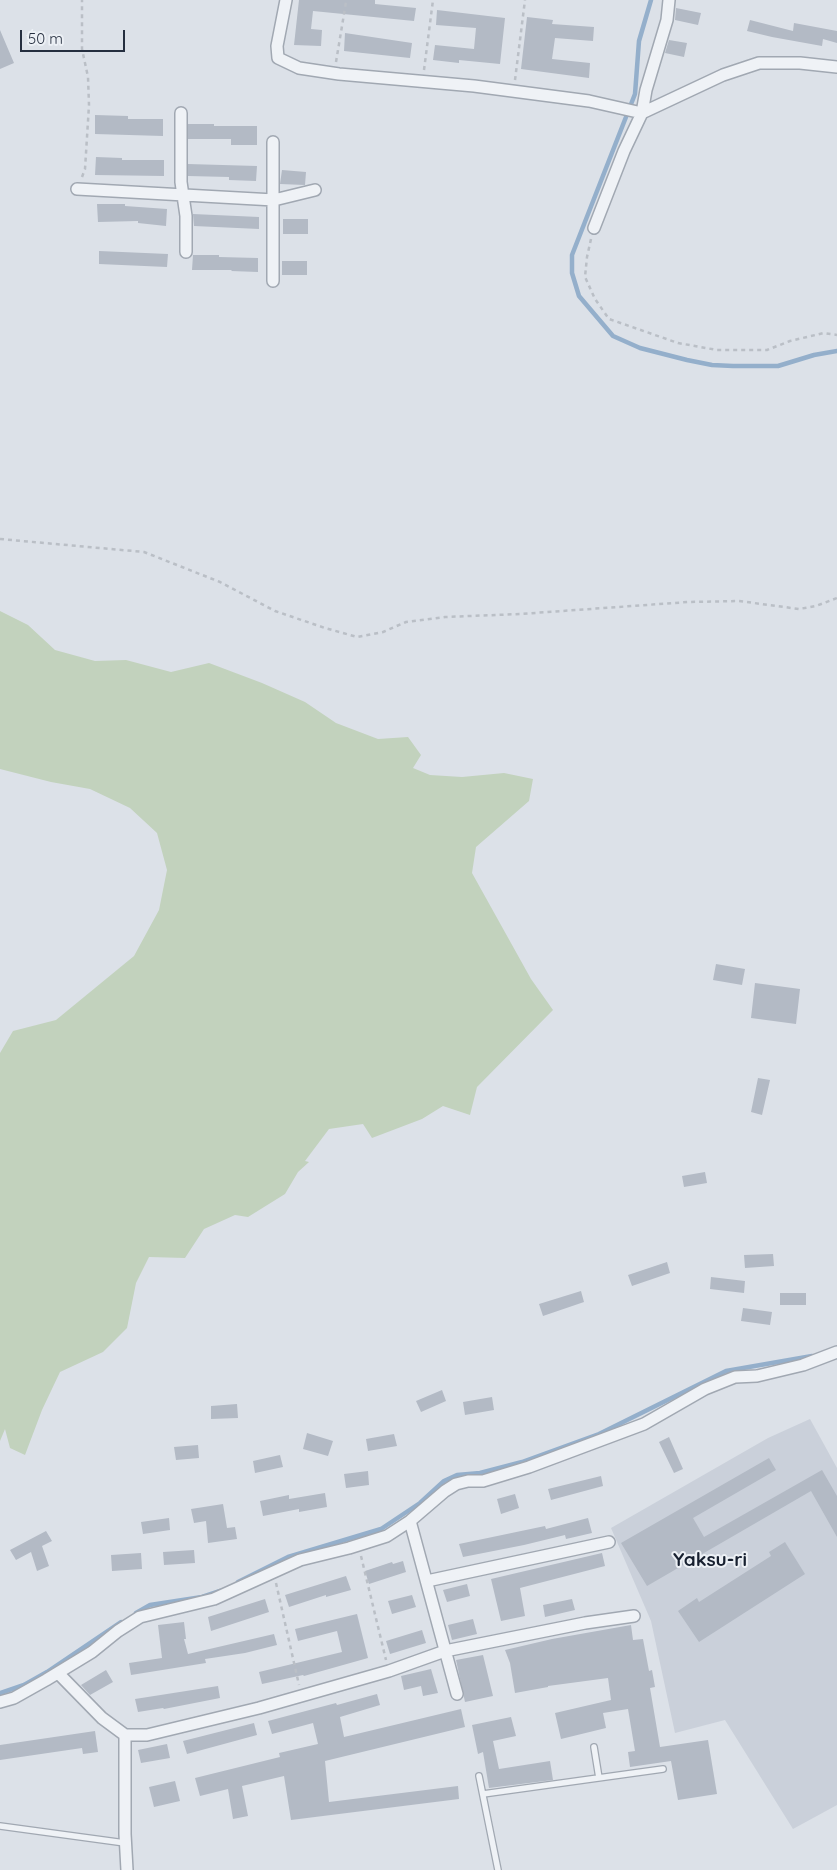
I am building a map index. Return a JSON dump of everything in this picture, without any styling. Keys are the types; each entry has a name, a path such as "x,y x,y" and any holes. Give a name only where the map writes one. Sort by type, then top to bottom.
{"street":[{"path":"286,0 277,46 278,58 299,68 513,91 589,101 642,113 723,75 759,63 800,62 837,67"},
{"path":"594,228 624,151 642,113 646,90 667,20 669,0"},
{"path":"181,113 181,182 186,216 186,252"},
{"path":"273,142 273,281"},
{"path":"77,189 274,200 315,190"},
{"path":"0,1702 14,1698 58,1673 92,1652 118,1631 140,1617 214,1600 300,1560 387,1536 410,1521 456,1484 483,1480 529,1467 644,1424 705,1389 736,1378 757,1376 803,1365 837,1352"},
{"path":"410,1521 457,1694"},
{"path":"427,1581 609,1542"},
{"path":"58,1673 102,1718 125,1735 148,1735 302,1696 389,1671 445,1651 585,1623 634,1616"},
{"path":"125,1735 125,1843 127,1870"}],"lane":[{"path":"594,1747 599,1778"},
{"path":"483,1794 663,1769"},
{"path":"479,1776 498,1870"},
{"path":"0,1826 125,1843"}],"path":[{"path":"77,189 85,169 90,105 88,78 82,49 82,0"},
{"path":"422,81 433,0"},
{"path":"513,91 525,0"},
{"path":"334,73 346,2"},
{"path":"594,228 587,257 585,277 595,299 609,319 678,343 717,350 767,350 790,341 824,333 837,335"},
{"path":"0,539 144,552 220,582 275,611 357,637 383,632 406,622 445,616 520,614 688,602 730,601 798,609 816,606 837,598"},
{"path":"358,1545 389,1671"},
{"path":"274,1572 302,1696"}],"shaded area":[{"path":"810,1419 837,1468 837,1805 793,1829 725,1720 675,1733 651,1621 611,1528 768,1438"}],"green space":[{"path":"0,611 28,625 55,650 95,661 126,660 171,672 209,663 305,702 336,723 378,739 408,737 421,755 413,768 430,775 462,777 504,773 533,779 529,801 476,847 472,873 531,979 553,1010 477,1087 470,1115 443,1106 422,1119 372,1138 363,1124 329,1129 305,1161 309,1162 298,1172 285,1194 248,1217 235,1215 204,1229 185,1258 149,1257 136,1283 127,1328 103,1352 60,1372 42,1410 25,1455 10,1448 5,1429 0,1441 0,1053 13,1031 56,1020 134,956 159,910 167,870 157,833 130,808 90,789 51,782 0,769"}],"building":[{"path":"299,0 375,0 375,4 416,8 414,21 313,11 311,29 322,30 321,46 294,45"},
{"path":"676,8 701,13 698,25 675,20"},
{"path":"437,10 505,18 500,64 459,60 459,63 433,60 435,45 474,49 476,28 436,25"},
{"path":"527,17 553,20 552,24 594,27 593,41 555,38 552,59 590,63 589,78 521,69"},
{"path":"750,20 793,31 794,23 837,31 837,43 823,39 822,46 747,31"},
{"path":"0,30 14,63 0,69"},
{"path":"345,33 412,43 410,58 344,51"},
{"path":"669,40 687,43 684,57 665,53"},
{"path":"95,115 128,116 128,119 163,119 163,136 95,134"},
{"path":"188,124 257,126 257,145 231,145 231,139 188,139"},
{"path":"96,157 122,158 122,160 164,160 164,176 95,175"},
{"path":"188,164 257,166 256,181 229,180 229,177 188,176"},
{"path":"282,170 306,172 305,185 280,184"},
{"path":"97,204 125,204 125,206 167,209 166,226 138,223 138,221 98,222"},
{"path":"193,214 259,217 259,229 194,226"},
{"path":"283,219 308,219 308,234 283,234"},
{"path":"99,251 168,254 167,267 99,264"},
{"path":"193,255 258,258 258,272 192,270"},
{"path":"282,261 307,261 307,275 282,275"},
{"path":"716,964 745,969 742,985 713,980"},
{"path":"755,983 800,989 796,1024 751,1018"},
{"path":"758,1078 770,1080 762,1115 751,1112"},
{"path":"705,1172 707,1183 684,1187 682,1176"},
{"path":"773,1254 774,1266 745,1268 744,1255"},
{"path":"667,1262 670,1273 632,1286 628,1275"},
{"path":"711,1277 745,1281 744,1293 710,1289"},
{"path":"581,1291 584,1302 543,1316 539,1304"},
{"path":"780,1293 806,1293 806,1305 780,1305"},
{"path":"743,1308 772,1312 770,1325 741,1321"},
{"path":"442,1390 446,1401 421,1412 416,1401"},
{"path":"492,1397 494,1410 465,1415 463,1402"},
{"path":"237,1404 238,1418 211,1419 211,1406"},
{"path":"307,1433 333,1441 328,1456 303,1449"},
{"path":"394,1434 397,1446 368,1451 366,1439"},
{"path":"669,1437 683,1469 674,1473 659,1442"},
{"path":"198,1445 199,1458 176,1460 174,1447"},
{"path":"280,1455 283,1467 255,1473 253,1461"},
{"path":"769,1458 776,1470 693,1518 704,1537 822,1470 837,1496 837,1537 811,1491 647,1586 621,1543"},
{"path":"368,1471 369,1485 346,1488 344,1474"},
{"path":"601,1476 603,1486 551,1500 548,1489"},
{"path":"325,1493 327,1507 299,1512 299,1509 263,1516 260,1501 289,1495 289,1499"},
{"path":"515,1494 519,1508 501,1514 497,1499"},
{"path":"223,1504 227,1528 235,1527 237,1539 208,1543 206,1521 194,1523 191,1509"},
{"path":"169,1518 170,1530 143,1534 141,1522"},
{"path":"588,1518 592,1533 566,1539 565,1535 463,1557 459,1544 545,1526 546,1529"},
{"path":"46,1531 52,1541 42,1546 49,1566 37,1571 31,1552 16,1560 10,1550"},
{"path":"785,1542 805,1574 699,1642 678,1611 697,1598 699,1602 771,1556 769,1552"},
{"path":"194,1550 195,1563 164,1565 163,1552"},
{"path":"141,1553 142,1569 112,1571 111,1555"},
{"path":"602,1553 605,1566 520,1588 525,1616 501,1621 491,1579"},
{"path":"403,1561 406,1572 369,1584 365,1571 392,1562 393,1564"},
{"path":"346,1576 351,1590 326,1597 326,1595 289,1607 285,1595"},
{"path":"467,1584 470,1596 447,1602 443,1590"},
{"path":"412,1595 416,1607 392,1614 388,1601"},
{"path":"265,1599 269,1612 211,1631 208,1617"},
{"path":"572,1599 575,1610 545,1617 543,1605"},
{"path":"357,1614 368,1658 304,1676 262,1684 259,1672 342,1652 337,1631 298,1641 295,1629"},
{"path":"473,1619 477,1634 452,1640 448,1625"},
{"path":"184,1622 186,1639 184,1639 188,1654 274,1634 277,1645 245,1653 205,1659 206,1663 131,1675 129,1663 162,1658 158,1625"},
{"path":"631,1625 633,1640 643,1639 649,1671 652,1670 655,1687 650,1688 660,1747 708,1740 717,1794 678,1800 671,1761 630,1767 628,1752 635,1751 628,1709 603,1713 606,1728 561,1739 555,1713 611,1700 608,1678 548,1686 515,1693 510,1663 505,1650 552,1639"},
{"path":"422,1630 426,1643 390,1654 386,1641"},
{"path":"483,1655 493,1696 465,1702 456,1660"},
{"path":"431,1669 438,1693 423,1696 421,1686 404,1690 401,1676"},
{"path":"106,1670 113,1682 90,1695 81,1685"},
{"path":"218,1686 220,1698 138,1712 135,1699"},
{"path":"377,1694 380,1705 340,1717 344,1737 461,1709 465,1727 325,1761 329,1802 458,1786 459,1799 291,1820 284,1776 242,1786 248,1816 233,1819 228,1789 200,1796 195,1778 280,1757 279,1753 318,1744 313,1723 272,1734 268,1721"},
{"path":"511,1717 516,1736 493,1741 499,1769 550,1761 553,1780 489,1788 483,1752 478,1754 472,1725"},
{"path":"254,1723 257,1735 187,1754 183,1741"},
{"path":"95,1731 98,1752 83,1754 82,1748 0,1760 0,1745"},
{"path":"167,1744 170,1758 141,1763 138,1750"},
{"path":"175,1781 180,1801 154,1807 149,1787"}],"waterway":[{"path":"651,0 639,41 635,94 572,255 572,273 579,296 613,336 640,348 687,360 712,365 778,366 814,355 837,351"},
{"path":"238,1582 288,1557 381,1529 420,1503 444,1481 457,1475 480,1473 522,1462 599,1434 726,1371 812,1356"},
{"path":"136,1613 150,1605 202,1597 220,1591"},
{"path":"0,1693 24,1685 47,1672 121,1622"}],"district":[{"name":"Yaksu-ri","path":"710,1560"}]}
